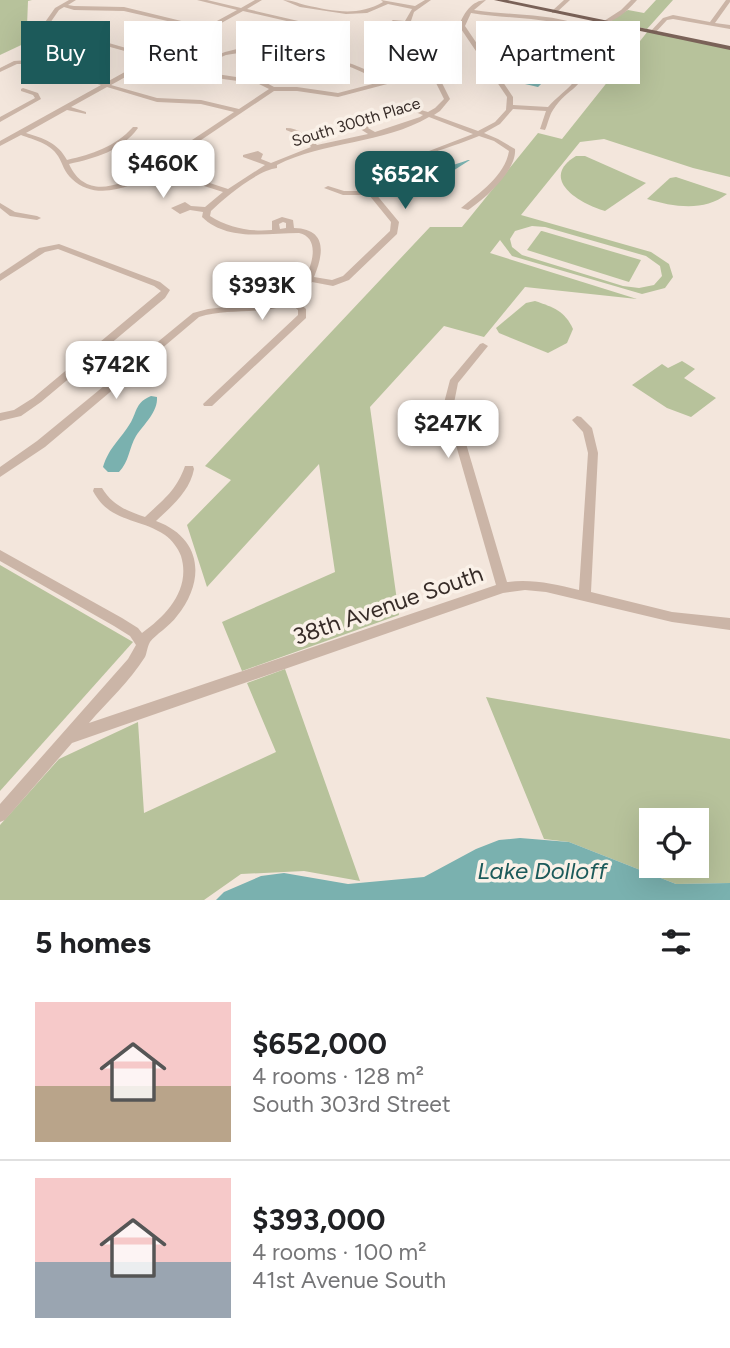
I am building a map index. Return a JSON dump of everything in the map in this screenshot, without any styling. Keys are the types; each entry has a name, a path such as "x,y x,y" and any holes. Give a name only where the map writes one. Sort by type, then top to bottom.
{"main road":[{"path":"497,0 601,21"},
{"path":"640,29 730,48"}],"street":[{"path":"51,21 55,11 73,0"},
{"path":"200,0 294,21"},
{"path":"222,21 259,0"},
{"path":"286,0 302,8 356,14 384,1 416,8"},
{"path":"409,21 409,15 428,0"},
{"path":"310,279 334,283 346,278 392,234 395,222 370,193 371,180 382,170 480,133 506,116 512,107 510,97 465,34 461,23 469,11 483,0"},
{"path":"554,12 566,0"},
{"path":"608,21 634,0"},
{"path":"712,23 729,0"},
{"path":"62,5 74,8 126,9 175,21"},
{"path":"469,11 495,17 540,19 588,30 600,40 583,57 585,69 581,78 549,109 543,129"},
{"path":"653,32 663,20 671,17 730,27"},
{"path":"222,55 268,47 364,69"},
{"path":"0,70 21,62 157,100 201,102 238,111"},
{"path":"0,144 124,75"},
{"path":"261,84 273,89 343,94 382,84"},
{"path":"307,90 314,84"},
{"name":"South 300th Place","path":"207,210 230,192 296,154 374,134 429,115 447,99 440,84"},
{"path":"20,133 52,146 62,155 71,174 82,182 111,188 128,185 156,169 273,89"},
{"path":"0,120 37,100 38,96 23,90"},
{"path":"315,104 323,94"},
{"path":"65,107 84,113"},
{"path":"512,107 549,109"},
{"path":"415,110 480,133 505,144 514,153 510,163 482,195 465,208"},
{"path":"365,127 374,134"},
{"path":"65,163 106,151 135,128"},
{"path":"288,129 303,135 316,148"},
{"path":"258,158 274,166"},
{"path":"156,169 230,192"},
{"path":"328,188 343,193 370,193"},
{"path":"0,205 13,214 37,218"},
{"path":"0,473 41,444 190,318 202,312 292,302 310,279 318,249 317,242 309,234 290,230 256,233 232,228 208,219 207,210 189,208"},
{"path":"0,278 42,250 58,246 164,287 165,293 25,408 9,416 0,417"},
{"path":"237,309 239,297 246,294 255,297 255,308"},
{"path":"208,404 303,316 302,309 292,302"},
{"path":"483,346 453,382 449,402 503,588"},
{"path":"577,420 588,431 593,453 585,594"},
{"path":"147,522 183,484 190,469"},
{"path":"98,491 102,501 171,533 186,554 190,579 187,589 176,608 159,628 141,642"},
{"path":"0,555 134,632 143,646 139,656 0,815"},
{"name":"38th Avenue South","path":"69,737 503,588 534,585 585,594 660,615 730,624"}],"green space":[{"path":"0,0 32,0 28,1 27,21 21,21 21,45 0,55"},
{"path":"656,0 673,0 647,29 640,27 640,21 608,20 628,10 644,13"},
{"path":"648,31 730,48 730,177 604,139 580,142 521,215 651,252 669,264 673,277 665,288 642,294 512,256 500,240 490,253 637,299 525,287 484,337 444,326 370,407 399,615 242,671 222,622 335,572 319,464 207,587 187,525 231,480 205,466 430,227 462,227 538,133 562,139 606,84 640,84 640,41","holes":["532,226 545,227 646,256 660,266 662,276 654,285 639,288 623,286 522,255 512,247 510,239 515,231"]},
{"path":"576,156 585,156 646,183 605,211 595,208 575,197 562,182 561,173 565,165"},
{"path":"676,177 727,194 709,204 699,206 668,204 647,199 670,178"},
{"path":"541,231 641,260 629,282 527,250"},
{"path":"535,301 558,310 573,329 567,343 548,353 499,333 496,328 526,303"},
{"path":"682,361 695,369 684,378 716,398 691,417 667,408 632,385 662,364 668,368"},
{"path":"0,565 133,642 0,791"},
{"path":"285,669 360,881 304,871 241,874 204,900 0,900 0,825 59,759 138,722 144,813 276,752 247,683"},
{"path":"486,697 730,739 730,883 676,884 661,878 709,878 709,808 639,808 639,869 569,842 544,839"}],"water":[{"path":"468,160 448,174 437,186 421,193 412,190 420,178 427,174"},
{"path":"151,396 157,397 155,408 136,436 125,464 119,472 108,472 103,467 108,454 131,422 140,404"},
{"name":"Lake Dolloff","path":"520,838 569,842 639,869 639,878 661,878 676,884 730,883 730,900 216,900 224,892 261,876 284,873 348,884 424,877 476,849 499,840"}]}
